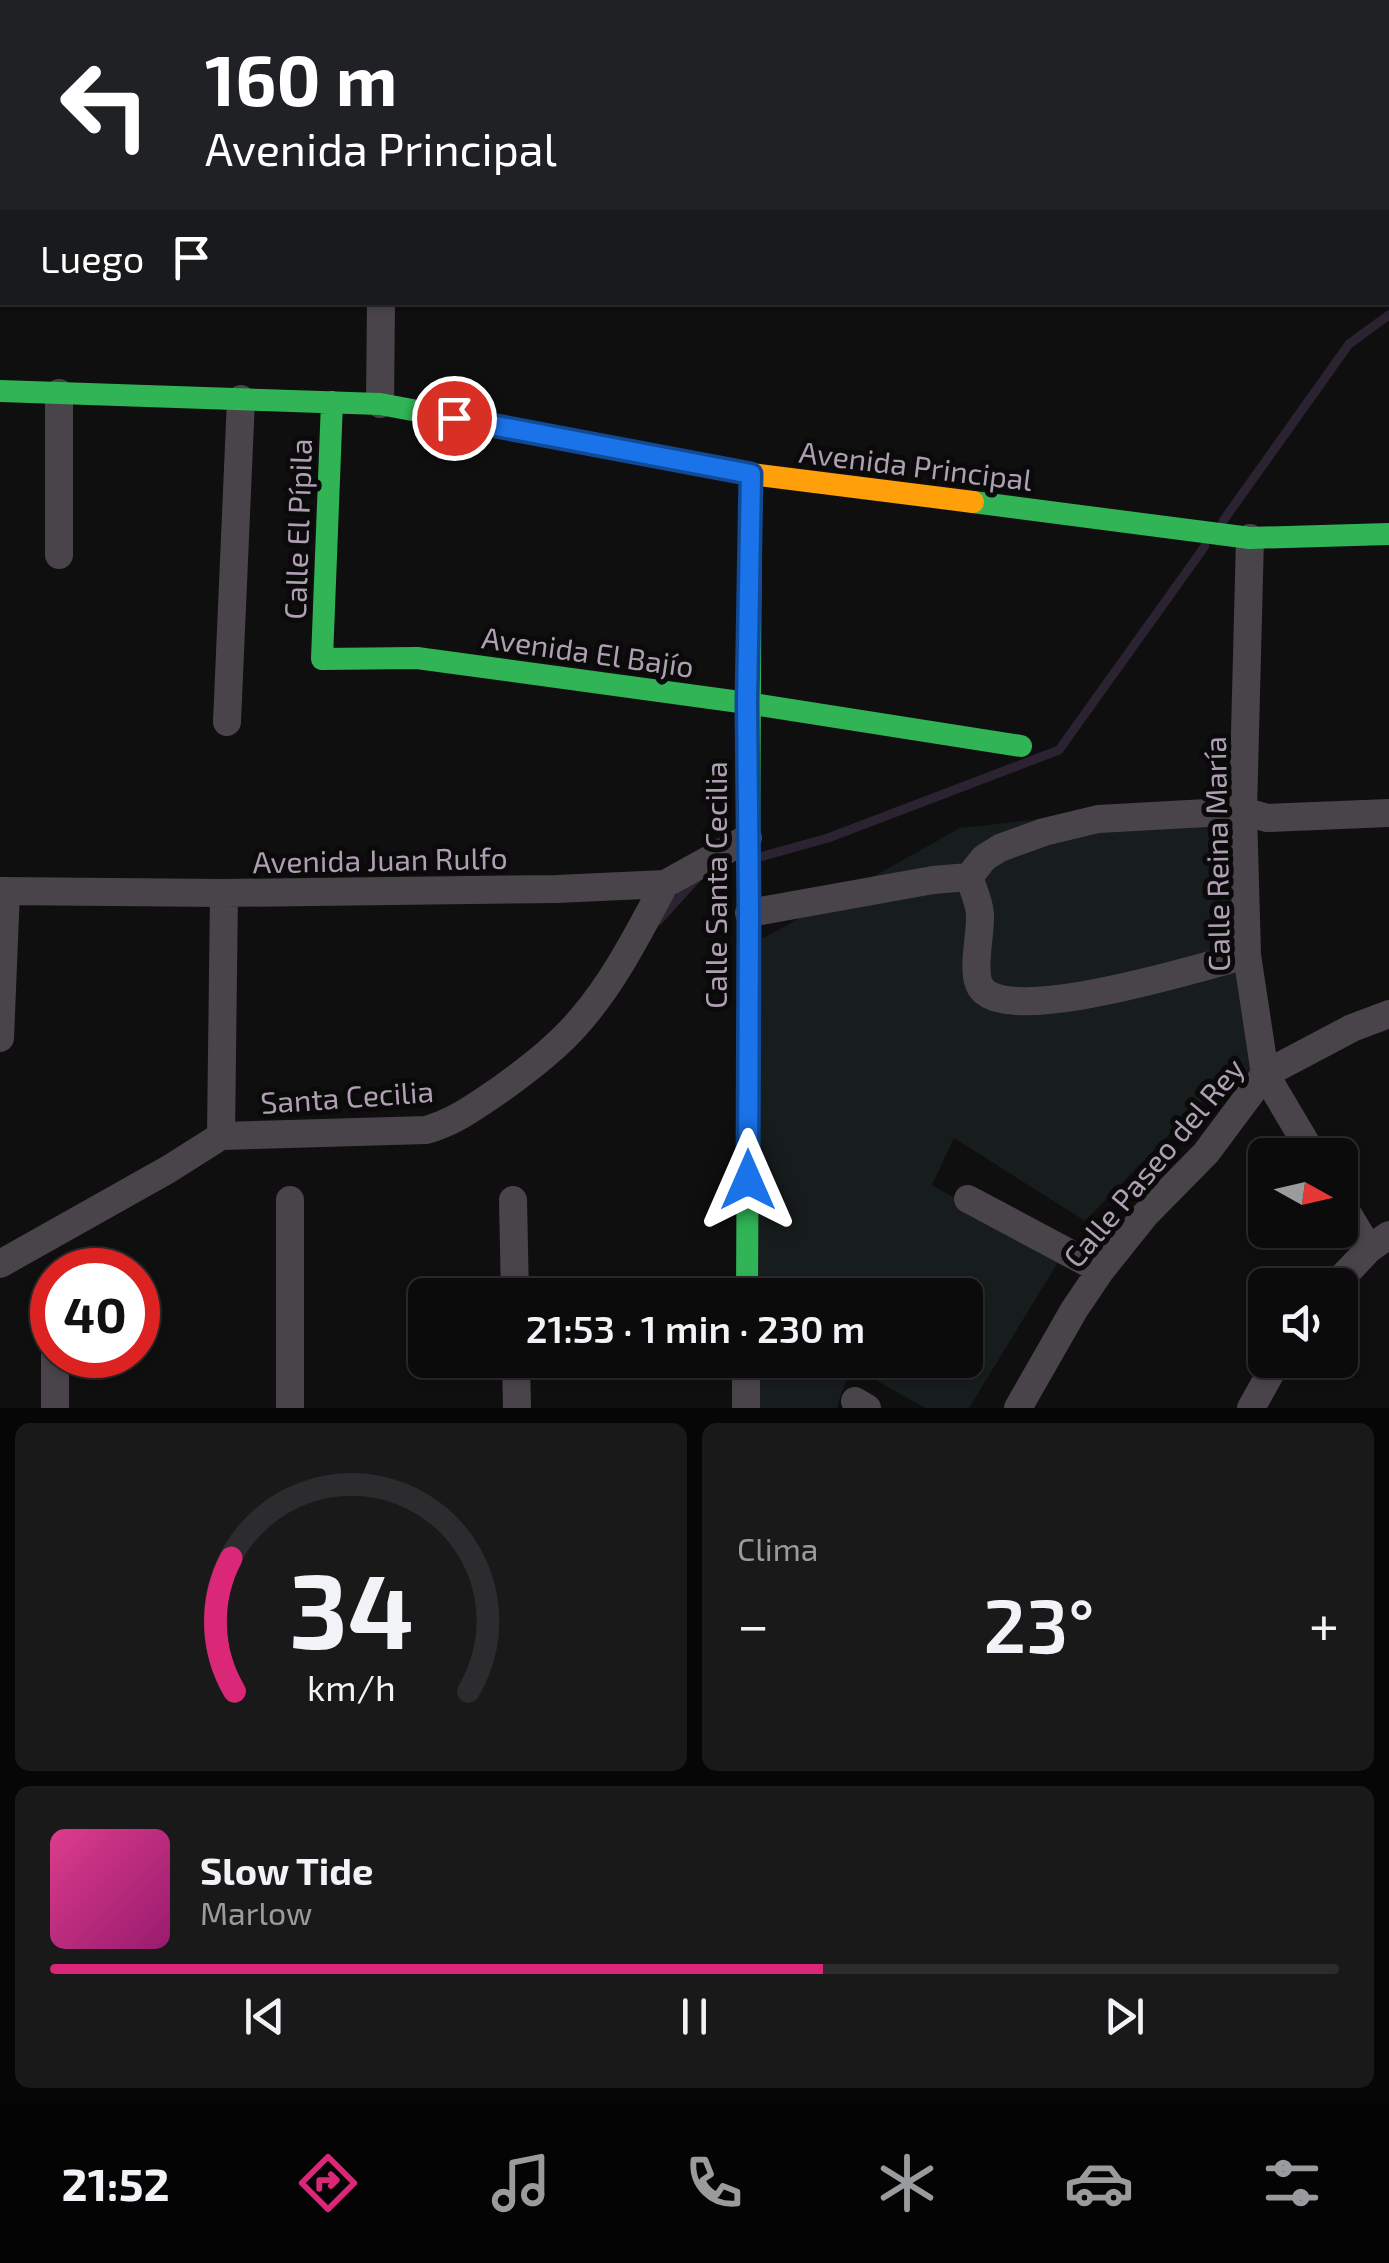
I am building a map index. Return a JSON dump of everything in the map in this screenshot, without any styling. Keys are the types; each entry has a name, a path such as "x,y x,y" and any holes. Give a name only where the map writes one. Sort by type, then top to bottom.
{"street":[{"path":"380,305 380,404"},
{"name":"Avenida Principal","path":"0,392 380,404 751,474 1250,538 1389,534"},
{"path":"59,393 59,555"},
{"path":"227,722 241,399"},
{"name":"Calle El Pípila","path":"322,659 332,402"},
{"name":"Calle Santa Cecilia","path":"747,1278 751,474"},
{"name":"Calle Reina María","path":"1250,538 1243,811 1247,955 1264,1074 1303,1138"},
{"name":"Avenida El Bajío","path":"322,659 417,658 1022,746"},
{"path":"749,912 969,877 984,858 1000,848 1086,822 1243,811 1267,818 1389,813"},
{"name":"Avenida Juan Rulfo","path":"3,891 224,893 665,884 748,838"},
{"path":"969,877 980,910 978,980 984,992 997,998 1028,1003 1087,995 1247,955"},
{"name":"Santa Cecilia","path":"221,1136 426,1130 447,1124 514,1080 582,1018 613,977 665,884"},
{"path":"0,1038 3,891"},
{"path":"0,1264 169,1170 221,1136 224,893"},
{"name":"Calle Paseo del Rey","path":"1018,1408 1101,1270 1145,1215 1206,1153 1264,1074 1352,1028 1389,1014"},
{"path":"968,1199 1101,1270"},
{"path":"290,1200 290,1408"},
{"path":"514,1200 515,1278"},
{"path":"1352,1268 1379,1242 1358,1220"},
{"path":"55,1378 55,1408"},
{"path":"516,1378 517,1408"},
{"path":"746,1378 746,1408"},
{"path":"1251,1408 1268,1378"}],"shaded area":[{"path":"1224,799 1256,1076 1201,1102 1085,1221 954,1138 932,1185 1060,1259 969,1408 925,1408 872,1378 983,1378 983,1278 753,1278 762,939 960,828"},
{"path":"751,1378 847,1378 838,1408 750,1408"}],"waterway":[{"path":"1223,521 1349,344 1389,315"},
{"path":"760,857 828,838 1059,750 1205,546"},
{"path":"658,921 698,877"}],"traffic: fast":[{"path":"0,391 380,404 547,435"},
{"path":"332,402 322,659 417,658 747,703 1021,746"},
{"path":"747,1278 751,474"},
{"path":"973,502 1250,538 1389,534"}],"traffic: slow":[{"path":"547,435 751,474 973,502"}],"route":[{"path":"454,418 751,474 747,703 748,1180"}]}
